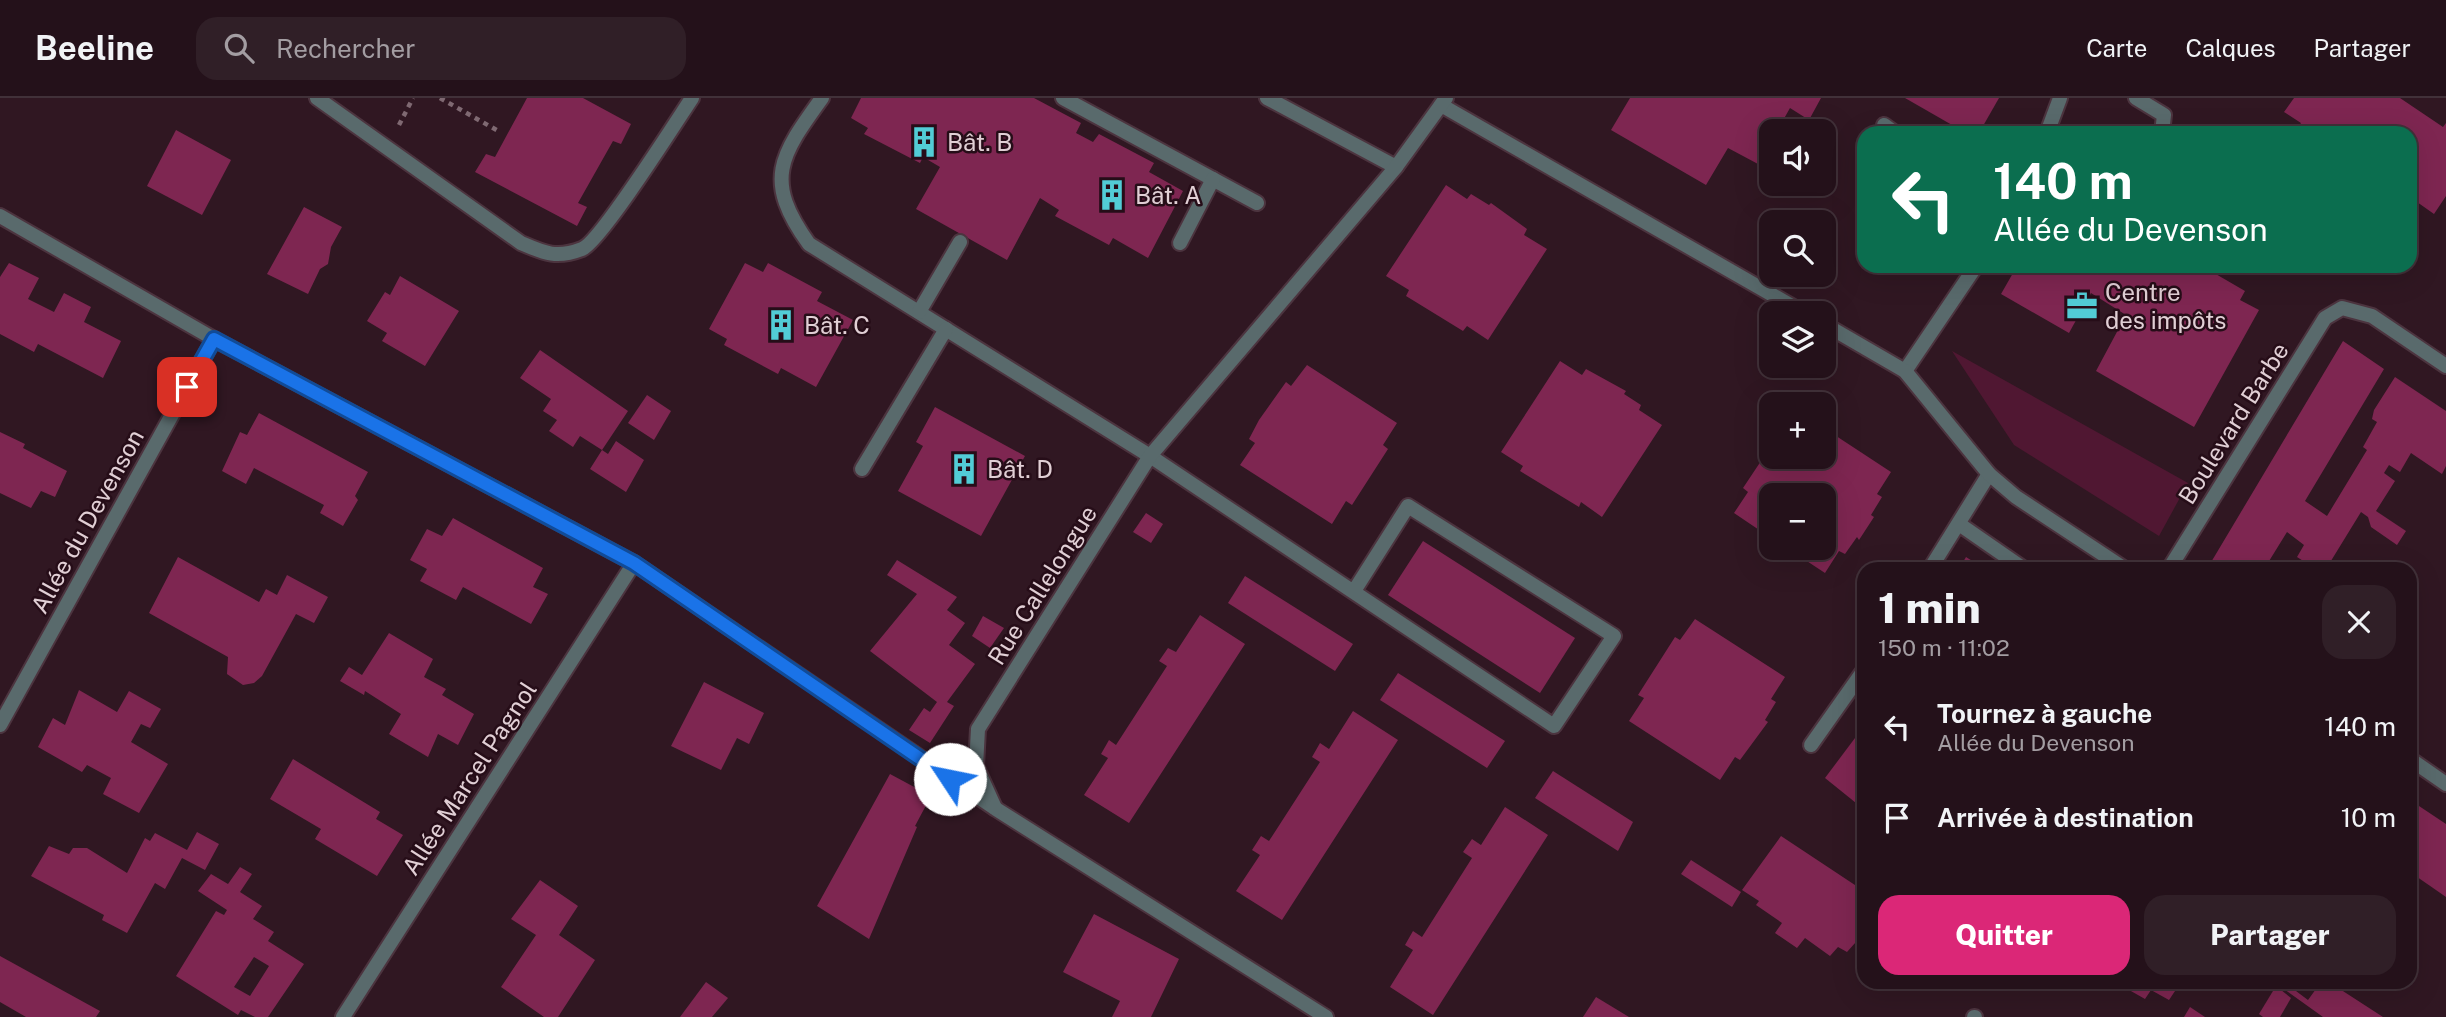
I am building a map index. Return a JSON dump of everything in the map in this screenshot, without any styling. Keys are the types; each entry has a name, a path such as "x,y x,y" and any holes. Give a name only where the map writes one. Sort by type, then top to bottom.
{"street":[{"path":"317,98 521,243 552,256 584,248 607,222 692,98"},
{"path":"822,98 781,164 781,190 790,218 809,244 1150,456 1554,726 1614,636 1408,506 1354,591"},
{"path":"1063,98 1257,203"},
{"path":"1267,98 1396,167"},
{"path":"2050,126 2060,98"},
{"path":"2136,98 2164,115 2163,126"},
{"path":"1444,102 1784,301"},
{"name":"Rue Callelongue","path":"996,809 976,766 978,729 1150,456 1396,167 1444,102"},
{"path":"1180,243 1213,179"},
{"path":"0,216 214,339 634,563 996,809 1326,1017"},
{"path":"919,312 960,242"},
{"path":"1905,371 1971,273"},
{"name":"Boulevard Barbe","path":"2173,562 2325,318 2342,308 2372,316 2446,366"},
{"path":"862,469 946,329"},
{"path":"1836,331 1905,371 1989,474 2015,497 2114,562"},
{"name":"Allée du Devenson","path":"0,725 214,339"},
{"path":"1935,562 1989,474"},
{"path":"1959,524 2014,562"},
{"name":"Allée Marcel Pagnol","path":"343,1017 634,563"},
{"path":"1811,745 1857,680"},
{"path":"2417,764 2446,784"}],"path":[{"path":"440,98 500,132"}],"shaded area":[{"path":"1952,351 2188,483 2159,536 2014,445"}],"building":[{"path":"527,98 583,98 631,124 621,144 613,141 578,203 587,207 577,226 475,172 486,154 495,157"},
{"path":"861,98 1034,98 1081,123 1076,133 1093,142 1099,134 1154,163 1149,172 1183,191 1148,258 1113,238 1109,245 1055,216 1059,210 1040,198 1007,260 916,209 940,167 923,157 920,163 864,134 868,128 851,118"},
{"path":"1630,98 1821,98 1810,119 1790,108 1784,119 1759,119 1758,164 1728,148 1706,185 1611,130"},
{"path":"1905,98 1999,98 1983,126 1954,126"},
{"path":"2294,98 2400,98 2443,127 2446,123 2446,196 2434,214 2417,202 2417,126 2299,126 2301,123 2284,112"},
{"path":"176,130 231,160 202,215 147,186"},
{"path":"1446,185 1467,199 1471,194 1489,205 1491,203 1527,229 1524,235 1547,249 1488,340 1467,326 1463,331 1406,296 1409,290 1386,276"},
{"path":"304,207 342,227 331,247 328,264 320,269 308,294 267,274"},
{"path":"9,263 39,278 28,299 54,312 64,293 91,307 84,322 121,341 103,378 38,344 34,352 0,334 0,277"},
{"name":"Bât. C","path":"745,263 763,272 768,263 822,292 817,301 853,320 816,387 781,368 778,374 724,345 727,339 709,329"},
{"path":"2013,273 2214,273 2245,291 2240,300 2259,310 2194,427 2096,371 2126,315 2091,293 2069,333 2001,294"},
{"path":"400,276 459,311 425,366 382,341 387,333 367,321 385,292 390,295"},
{"path":"2343,341 2384,369 2305,501 2327,516 2367,450 2363,447 2377,422 2372,419 2374,410 2395,377 2446,411 2446,466 2442,474 2411,453 2400,472 2389,465 2384,473 2395,481 2376,511 2406,531 2397,545 2371,527 2368,517 2361,512 2330,562 2305,562 2297,557 2304,545 2287,532 2268,562 2211,562"},
{"path":"540,350 628,411 602,450 580,436 573,447 549,431 557,420 543,411 551,399 520,378"},
{"path":"1560,361 1582,375 1586,369 1626,391 1624,394 1641,405 1639,410 1662,425 1602,517 1581,502 1579,507 1520,471 1523,466 1501,452"},
{"path":"1307,365 1397,423 1383,445 1388,449 1352,505 1346,501 1332,524 1240,465 1255,443 1249,439 1259,420 1286,382 1291,386"},
{"path":"647,395 671,411 654,440 628,423"},
{"name":"Bât. D","path":"935,407 1025,456 981,536 898,491 923,446 916,442"},
{"path":"259,413 368,472 355,496 358,500 343,526 320,513 324,505 254,468 246,484 222,471 240,432 247,435"},
{"path":"0,432 25,444 23,448 67,471 55,497 41,491 31,508 0,493"},
{"path":"1836,436 1891,472 1877,494 1882,497 1871,515 1874,517 1859,540 1857,537 1845,554 1839,551 1836,556 1836,483 1759,483 1759,530 1734,513 1748,492 1743,488 1759,464 1759,469 1836,469"},
{"path":"616,441 644,460 626,492 590,469 602,450 608,454"},
{"path":"1146,513 1163,524 1151,543 1133,532"},
{"path":"453,518 543,568 533,587 548,594 531,624 463,587 456,600 420,581 427,569 410,560 427,529 442,536"},
{"path":"1423,541 1575,638 1540,693 1388,595"},
{"path":"178,557 259,602 266,589 277,595 287,575 328,597 314,623 296,614 262,676 254,683 243,685 227,674 228,657 149,613"},
{"path":"897,560 957,597 947,610 965,623 949,645 975,664 947,702 954,706 930,743 909,730 924,708 930,712 937,702 870,651 917,594 887,575"},
{"path":"1805,560 1833,560 1825,573"},
{"path":"1245,576 1353,644 1335,671 1228,603"},
{"path":"1200,615 1245,644 1129,823 1084,795 1108,758 1101,754 1109,740 1116,745 1167,666 1159,661 1168,648 1176,652"},
{"path":"983,616 1004,628 990,648 972,636"},
{"path":"1695,619 1785,677 1771,699 1776,702 1765,720 1768,722 1740,760 1735,757 1720,780 1629,721 1644,698 1638,695 1675,637 1680,640"},
{"path":"389,633 433,659 424,677 446,689 442,695 474,714 458,745 438,734 428,757 389,734 401,714 365,691 364,695 340,681 349,667 362,675"},
{"path":"1398,673 1505,741 1487,768 1380,700"},
{"path":"704,682 764,713 749,744 737,738 721,770 671,746"},
{"path":"79,690 117,712 129,691 161,709 150,728 141,724 131,742 168,764 139,813 103,794 111,778 87,765 82,772 38,747 53,718 65,725"},
{"path":"1353,711 1398,740 1282,920 1236,891 1260,855 1252,850 1261,836 1269,841 1320,762 1312,757 1320,743 1329,749"},
{"path":"1855,738 1857,739 1856,803 1825,778"},
{"path":"293,759 380,812 376,819 403,835 377,876 315,839 321,829 270,799"},
{"path":"1553,771 1633,822 1618,851 1535,798"},
{"path":"890,774 931,796 915,826 917,827 869,939 817,906"},
{"path":"2417,805 2446,824 2446,897 2417,877"},
{"path":"1505,807 1548,835 1433,1015 1390,987 1413,950 1405,945 1413,931 1422,937 1472,858 1463,852 1472,839 1481,845"},
{"path":"197,832 219,844 205,870 182,858 165,889 155,883 127,933 102,920 104,915 31,876 49,846 69,854 73,848 87,848 127,873 145,838 150,841 155,833 187,850"},
{"path":"1781,836 1857,886 1857,941 1847,952 1838,947 1830,956 1805,938 1797,948 1775,933 1782,923 1756,905 1759,901 1742,890"},
{"path":"1691,860 1741,892 1732,907 1681,874"},
{"path":"240,867 252,874 240,892 262,906 253,919 274,932 268,941 304,964 268,1017 255,1017 241,1010 238,1015 176,976 216,911 224,915 227,910 198,891 211,874 228,884","holes":["254,957 269,966 250,996 234,987"]},
{"path":"540,880 578,906 559,935 595,960 558,1017 544,1017 501,987 536,935 511,919"},
{"path":"1094,914 1179,959 1151,1017 1112,1017 1120,1001 1063,972"},
{"path":"0,956 100,1011 96,1017 26,1017 0,1002"},
{"path":"706,982 728,998 712,1017 680,1017"},
{"path":"2127,989 2176,989 2169,1000 2151,990 2145,999"},
{"path":"2274,989 2280,989 2291,998 2280,1017 2263,1017 2259,1014"},
{"path":"2284,989 2298,989 2296,991 2308,1000 2316,989 2340,989 2383,1017 2323,1017"},
{"path":"1596,997 1629,1017 1583,1017"},
{"path":"2190,1007 2205,1017 2184,1017"}],"place":[{"name":"Bât. B","path":"924,142"},
{"name":"Bât. A","path":"1112,195"},
{"name":"Centre des impôts","path":"2082,306"},
{"name":"Bât. C","path":"781,325"},
{"name":"Bât. D","path":"964,469"}],"route":[{"path":"187,387 214,339 634,563 950,779"}]}
